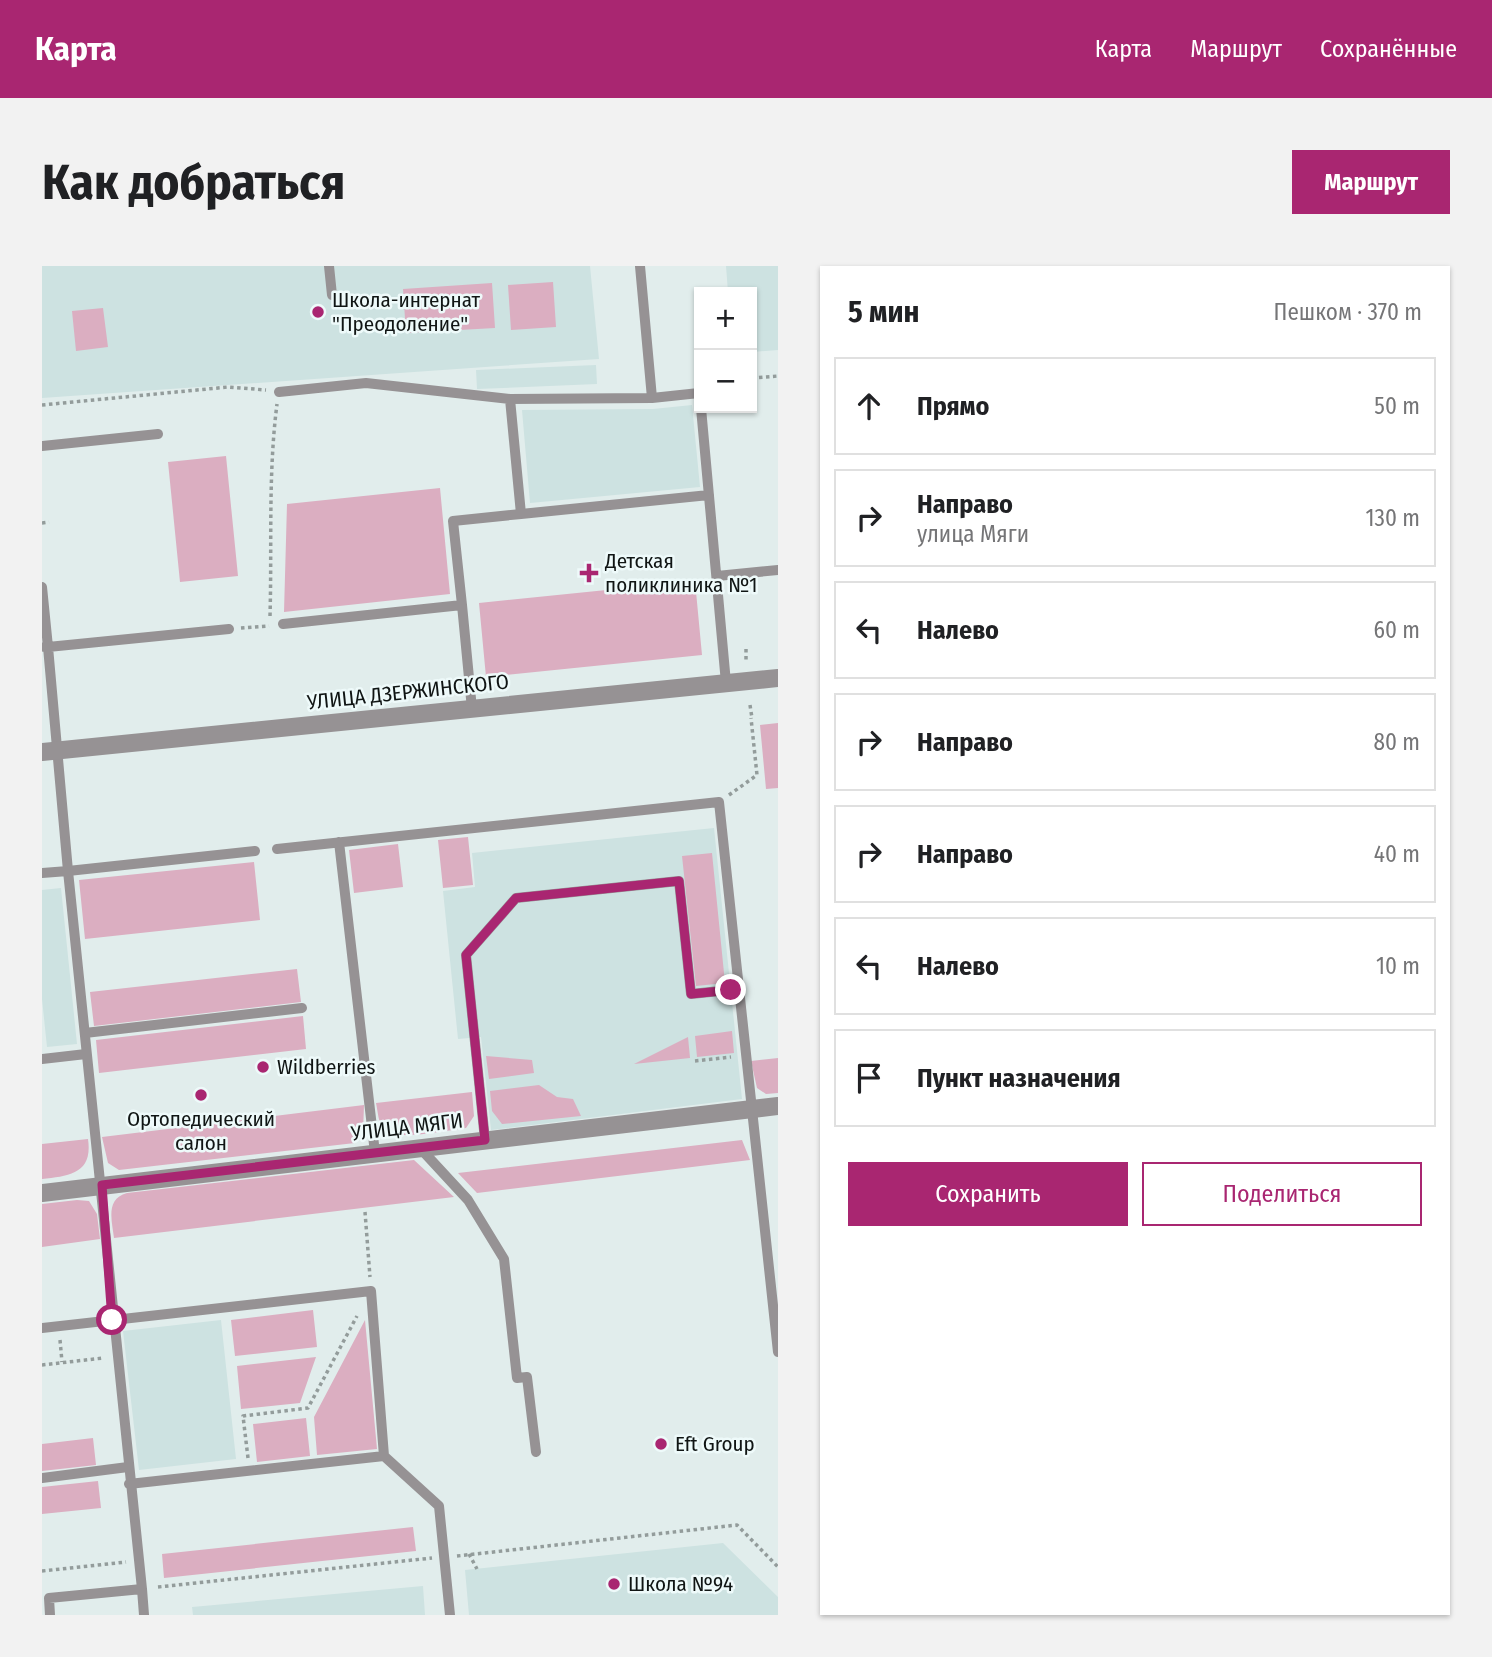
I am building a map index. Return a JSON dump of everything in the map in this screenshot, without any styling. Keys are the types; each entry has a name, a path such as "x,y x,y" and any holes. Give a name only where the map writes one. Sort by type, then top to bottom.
{"street":[{"name":"УЛИЦА ДЗЕРЖИНСКОГО","path":"50,751 778,678"},
{"name":"УЛИЦА МЯГИ","path":"42,1193 778,1106"}],"lane":[{"path":"329,266 332,295"},
{"path":"640,266 652,398"},
{"path":"279,391 366,383 510,399 652,398 694,394"},
{"path":"510,399 521,514"},
{"path":"701,413 726,683"},
{"path":"42,446 158,434"},
{"path":"472,709 453,521 709,495"},
{"path":"716,576 778,570"},
{"path":"42,587 50,751 68,870 144,1615"},
{"path":"283,624 462,605"},
{"path":"45,647 229,629"},
{"path":"277,849 719,802 778,1352"},
{"path":"339,842 375,1153"},
{"path":"42,873 255,851"},
{"path":"485,1140 466,955 516,898 679,881 691,994 739,989"},
{"path":"85,1033 302,1008"},
{"path":"42,1059 86,1054"},
{"path":"420,1148 468,1200 504,1259 517,1378 527,1377 536,1452"},
{"path":"42,1328 371,1290 384,1456 439,1506 450,1615"},
{"path":"130,1484 384,1456"},
{"path":"42,1478 128,1467"},
{"path":"50,1615 49,1598 142,1589"}],"path":[{"path":"757,378 778,376"},
{"path":"42,405 229,387 279,391 270,458 274,494 269,626 229,629"},
{"path":"42,523 49,522"},
{"path":"746,649 746,660"},
{"path":"719,802 758,775 751,705"},
{"path":"695,1061 734,1057"},
{"path":"249,1471 243,1416 308,1409 371,1290 365,1212"},
{"path":"59,1326 62,1362"},
{"path":"42,1364 116,1357"},
{"path":"142,1589 737,1525 778,1567"},
{"path":"469,1554 477,1569"},
{"path":"42,1571 138,1561"}],"shaded area":[{"name":"Школа-интернат \"Преодоление\"","path":"42,266 590,266 599,359 42,398"},
{"path":"726,266 778,266 778,350 757,352 757,287 728,287"},
{"path":"553,282 556,327 511,330 508,285"},
{"path":"492,283 495,328 406,333 403,289"},
{"path":"103,308 108,347 76,351 72,311"},
{"path":"596,365 597,384 477,389 476,370"},
{"path":"692,405 700,487 530,503 522,410 653,409"},
{"path":"226,456 238,576 180,582 168,462"},
{"path":"440,488 450,594 284,612 287,504"},
{"path":"695,581 702,655 486,677 479,603"},
{"path":"778,723 778,788 766,789 760,725"},
{"path":"714,828 742,1099 491,1130 481,1037 458,1039 443,891 475,887 472,853"},
{"path":"468,837 473,885 443,888 438,840"},
{"path":"398,844 403,887 354,893 349,850"},
{"path":"712,853 725,983 696,986 682,856"},
{"path":"254,862 260,920 85,939 79,880"},
{"path":"61,888 77,1044 47,1047 42,999 42,890"},
{"path":"297,969 301,1002 94,1026 90,992"},
{"path":"303,1016 306,1049 99,1073 96,1040"},
{"path":"732,1031 734,1053 697,1057 695,1036"},
{"path":"688,1037 690,1058 634,1064"},
{"path":"486,1056 532,1060 534,1073 489,1079"},
{"path":"778,1058 778,1093 766,1094 757,1088 751,1061"},
{"path":"539,1085 557,1097 573,1099 581,1116 502,1124 492,1111 490,1091"},
{"path":"472,1092 474,1116 466,1128 399,1135 384,1129 379,1121 376,1103"},
{"path":"364,1105 363,1133 355,1143 119,1170 108,1163 102,1137"},
{"path":"88,1139 89,1150 83,1166 70,1174 42,1179 42,1144"},
{"path":"742,1140 750,1160 477,1193 458,1173"},
{"path":"414,1160 454,1197 114,1238 111,1211 115,1200 127,1193"},
{"path":"89,1201 97,1214 100,1239 42,1247 42,1204"},
{"path":"313,1310 317,1347 235,1356 231,1320"},
{"path":"221,1320 236,1459 139,1470 123,1331"},
{"path":"365,1320 377,1449 317,1455 314,1417"},
{"path":"316,1357 300,1403 241,1409 237,1366"},
{"path":"306,1418 310,1456 257,1462 253,1424"},
{"path":"93,1438 96,1465 42,1471 42,1444"},
{"path":"98,1481 101,1508 42,1514 42,1487"},
{"path":"413,1527 416,1551 164,1578 162,1554"},
{"name":"Школа №94","path":"723,1543 778,1597 778,1615 469,1615 465,1570"},
{"path":"423,1586 425,1615 193,1615 192,1607"}],"place":[{"name":"Школа-интернат \"Преодоление\"","path":"318,312"},
{"name":"Детская поликлиника №1","path":"589,573"},
{"name":"Wildberries","path":"263,1067"},
{"name":"Ортопедический салон","path":"201,1095"},
{"name":"Eft Group","path":"661,1444"},
{"name":"Школа №94","path":"614,1584"}],"route":[{"path":"112,1320 102,1185 485,1140 466,955 516,898 679,881 691,994 731,990"}]}
